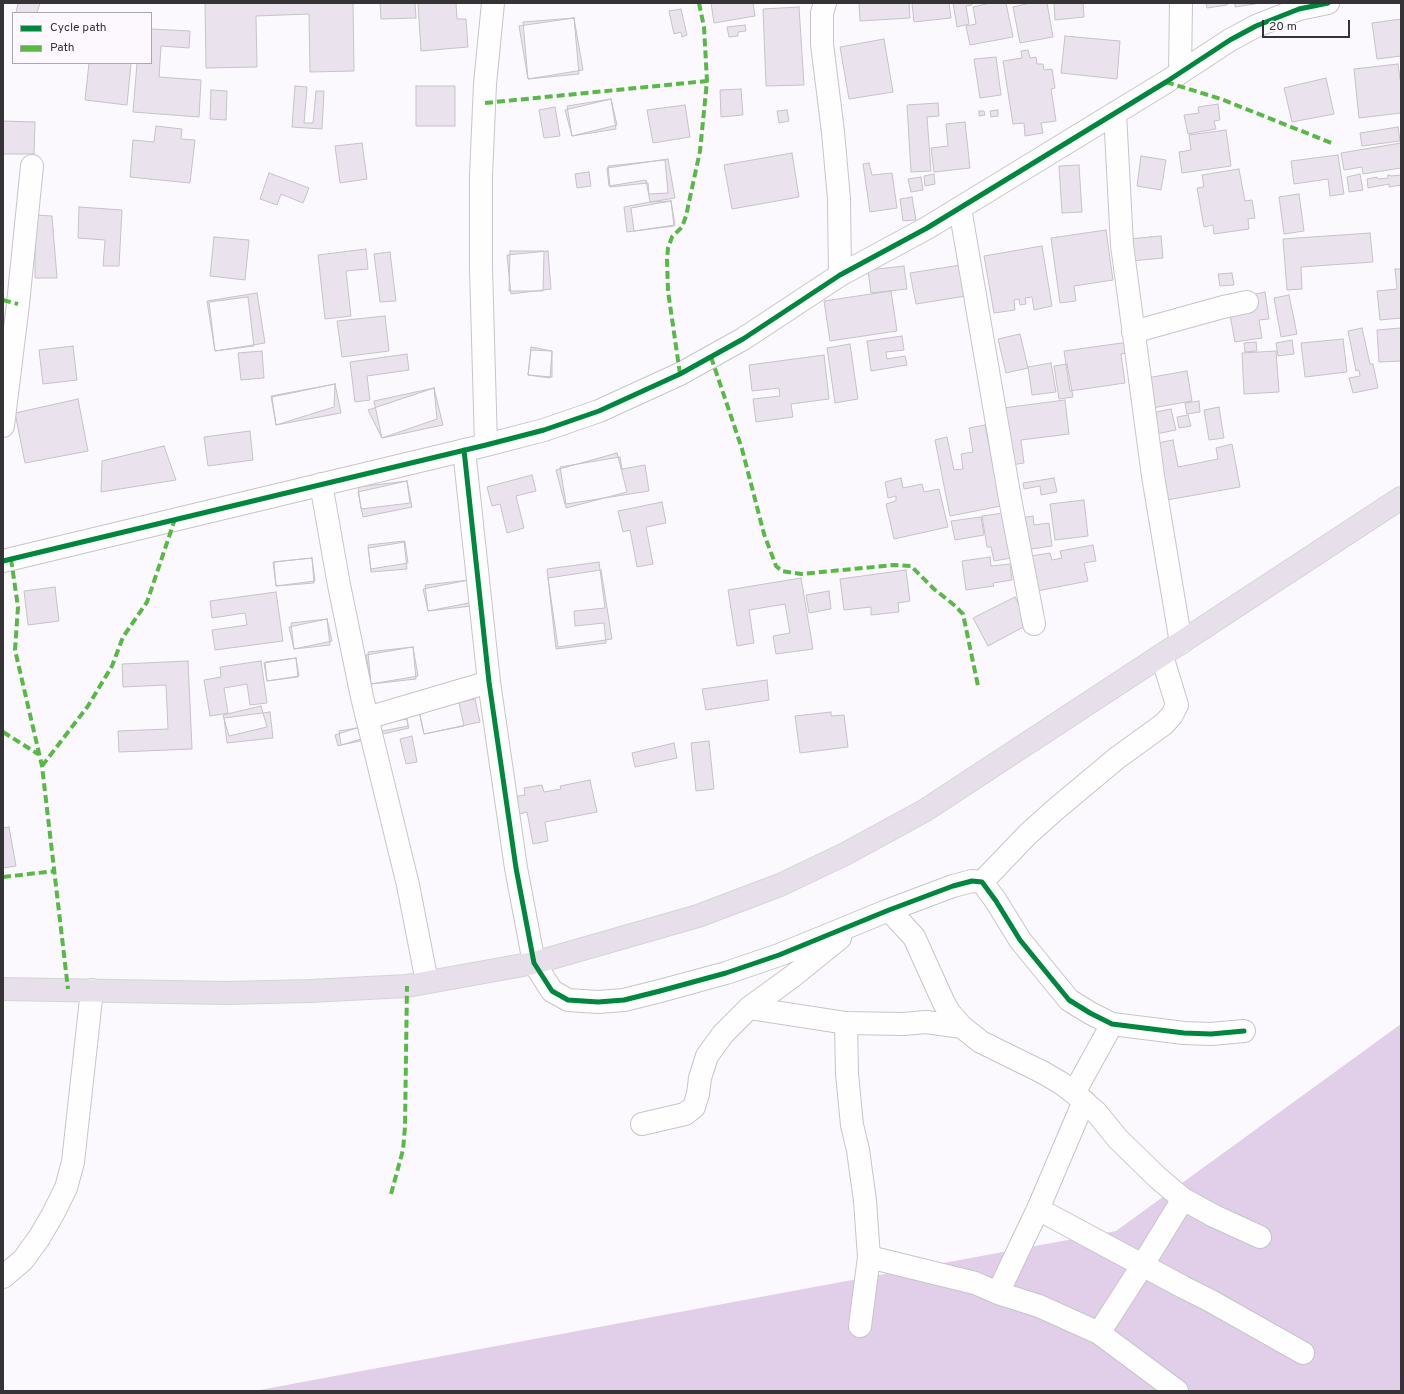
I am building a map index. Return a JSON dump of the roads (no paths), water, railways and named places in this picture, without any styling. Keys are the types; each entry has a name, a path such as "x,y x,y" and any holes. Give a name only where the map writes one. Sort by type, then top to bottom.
{"highway":[{"path":"3,989 226,992 310,991 407,986 534,963 698,916 780,885 845,854 924,811 1401,498"}],"street":[{"path":"486,445 481,268 482,176 486,84 493,3"},
{"path":"825,3 822,13 822,44 833,132 839,199 840,275"},
{"path":"1180,73 1181,3"},
{"path":"3,561 486,445 544,430 599,411 680,374 743,339 840,275 927,228 1180,73 1207,54 1256,26 1299,9 1328,3"},
{"path":"1115,113 1122,245 1153,476 1181,643"},
{"path":"3,426 18,304 32,166"},
{"path":"960,208 1010,499 1034,624"},
{"path":"1133,332 1223,307 1247,302"},
{"path":"464,450 489,682 516,868 534,963 552,991 568,1000 598,1002 624,1000 726,973 779,954 953,886 972,881 982,882 996,901 1020,940 1069,1000 1090,1013 1112,1024 1211,1034 1244,1031"},
{"path":"321,484 338,585 367,718 408,885 427,982"},
{"path":"982,882 1028,834 1045,819 1117,758 1164,724 1172,715 1177,705 1162,656"},
{"path":"367,718 489,682"},
{"path":"889,910 914,937 943,1001 949,1012 962,1027 981,1042 1061,1083 1079,1097 1096,1112 1118,1139 1158,1178 1183,1199 1214,1216 1260,1237"},
{"path":"642,1124 685,1114 694,1107 698,1094 700,1078 707,1056 723,1034 749,1008 793,976 862,921"},
{"path":"3,1277 23,1260 39,1238 66,1188 73,1162 92,990"},
{"path":"749,1008 846,1023 903,1024 926,1022 962,1027"},
{"path":"846,1023 847,1074 852,1125 858,1150 866,1201 870,1257 860,1326"},
{"path":"998,1293 1038,1209 1079,1097 1112,1024"},
{"path":"1098,1333 1142,1266 1183,1199"},
{"path":"1038,1209 1142,1266 1209,1300 1303,1353"},
{"path":"870,1257 975,1283 998,1293 1039,1306 1098,1333 1177,1391"}]}
